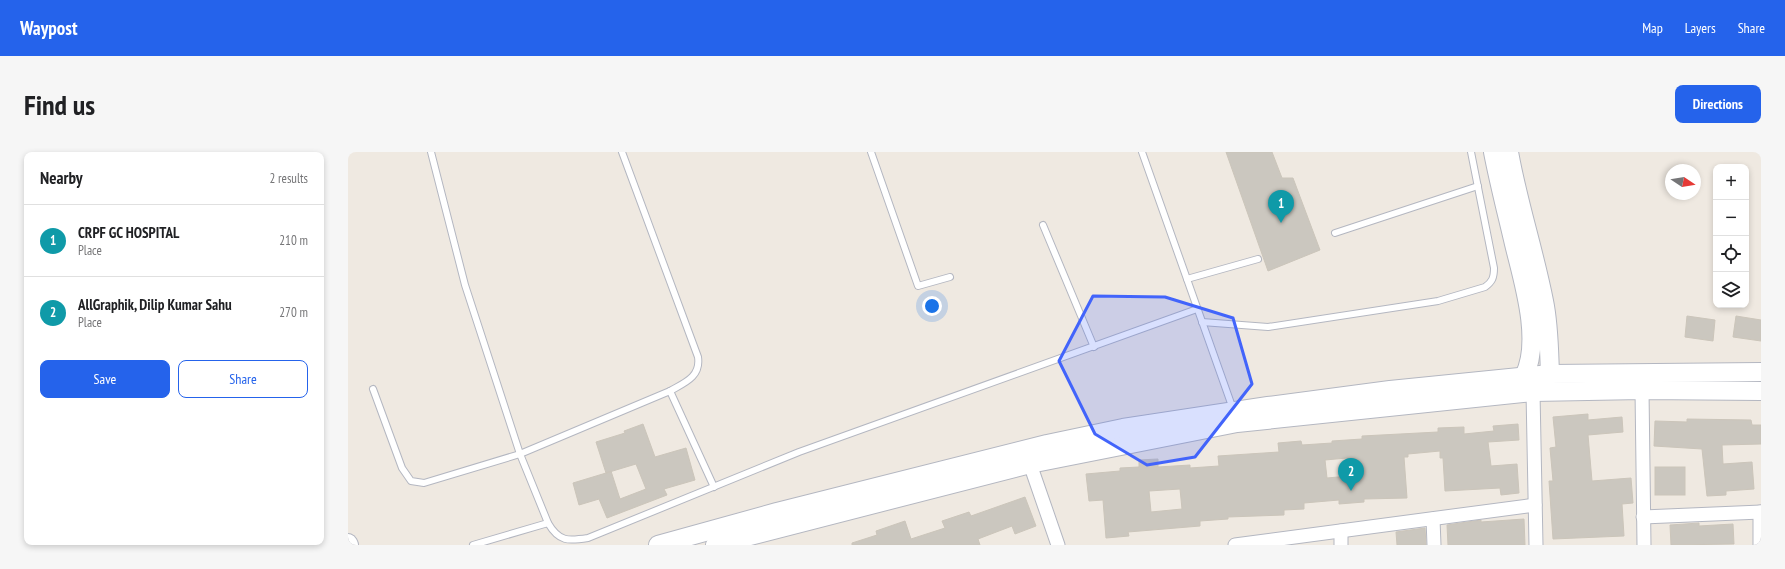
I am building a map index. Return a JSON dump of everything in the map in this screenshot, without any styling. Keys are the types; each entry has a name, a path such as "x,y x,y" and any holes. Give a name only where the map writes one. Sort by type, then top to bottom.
{"street":[{"path":"1492,152 1526,292 1530,322 1530,356 1524,376"},
{"path":"1509,152 1515,185 1545,302 1550,374"},
{"path":"1670,372 1670,390"},
{"path":"658,545 742,530 1030,464 1237,423 1459,391 1524,376 1550,374 1761,372"},
{"path":"715,545 742,530 1047,444 1123,428 1234,411 1390,390 1533,392 1642,390 1761,391"},
{"path":"1642,390 1644,545"},
{"path":"1533,392 1536,545"},
{"path":"1030,464 1058,545"},
{"path":"1236,545 1535,505"},
{"path":"1643,517 1760,512 1760,545"},
{"path":"1433,519 1434,545"},
{"path":"1341,531 1342,545"}],"lane":[{"path":"431,152 465,286 520,454 548,523 554,534 562,539 574,540 588,538 799,452 1197,309"},
{"path":"373,389 402,468 411,481 424,483 520,454 670,391 691,379 698,366 698,357 622,152"},
{"path":"871,152 918,286 950,277"},
{"path":"1142,152 1234,411"},
{"path":"1202,322 1268,327 1438,301 1485,288 1491,283 1494,277 1494,268 1471,152"},
{"path":"1335,233 1478,186"},
{"path":"1043,225 1094,347"},
{"path":"1186,278 1258,259"},
{"path":"670,391 714,487"},
{"path":"473,545 548,523"}],"highlighted area":[{"path":"1093,296 1165,297 1233,318 1252,384 1195,457 1147,465 1095,434 1059,361"}],"building":[{"path":"1226,152 1272,152 1282,178 1293,178 1320,250 1268,271"},
{"path":"1687,316 1715,320 1713,341 1685,337"},
{"path":"1736,316 1761,320 1761,341 1733,337"},
{"path":"1588,414 1588,420 1622,417 1623,432 1588,435 1592,481 1631,478 1633,503 1622,504 1624,536 1553,539 1549,481 1553,481 1550,448 1556,447 1553,417"},
{"path":"1687,419 1751,420 1752,425 1761,425 1761,444 1722,445 1723,464 1752,462 1754,489 1726,491 1726,495 1707,496 1702,449 1654,446 1655,421 1687,422"},
{"path":"643,424 655,457 686,448 695,480 664,489 667,495 607,518 599,499 579,505 573,483 606,473 596,442 625,433 624,431","holes":["636,464 646,489 620,499 611,471"]},
{"path":"1518,424 1519,440 1488,442 1491,466 1517,464 1519,493 1501,495 1500,488 1445,491 1443,458 1440,458 1440,451 1408,454 1408,457 1404,457 1407,498 1364,499 1364,502 1339,504 1339,500 1304,503 1304,509 1284,510 1284,515 1228,517 1228,519 1200,521 1200,526 1128,532 1129,536 1106,538 1103,500 1089,501 1086,474 1120,471 1120,468 1139,467 1139,460 1158,459 1158,467 1190,465 1190,468 1219,466 1218,456 1279,452 1278,443 1301,441 1302,445 1332,443 1332,441 1362,439 1362,436 1438,432 1438,428 1464,427 1464,434 1494,431 1493,426","holes":["1347,458 1349,476 1327,478 1325,460","1180,489 1182,509 1151,512 1149,491"]},
{"path":"1655,467 1685,467 1685,495 1655,495"},
{"path":"1025,497 1036,526 1015,534 1012,526 978,539 980,545 852,545 852,543 877,535 876,531 905,521 911,539 945,528 942,521 969,512 971,516"},
{"path":"1524,519 1525,545 1448,545 1447,525 1481,520 1481,522"},
{"path":"1699,523 1699,526 1733,524 1734,544 1671,545 1670,525"},
{"path":"1425,528 1426,545 1397,545 1396,532"}],"place":[{"name":"CRPF GC HOSPITAL","path":"1281,223"},
{"name":"AllGraphik, Dilip Kumar Sahu","path":"1351,491"}]}
